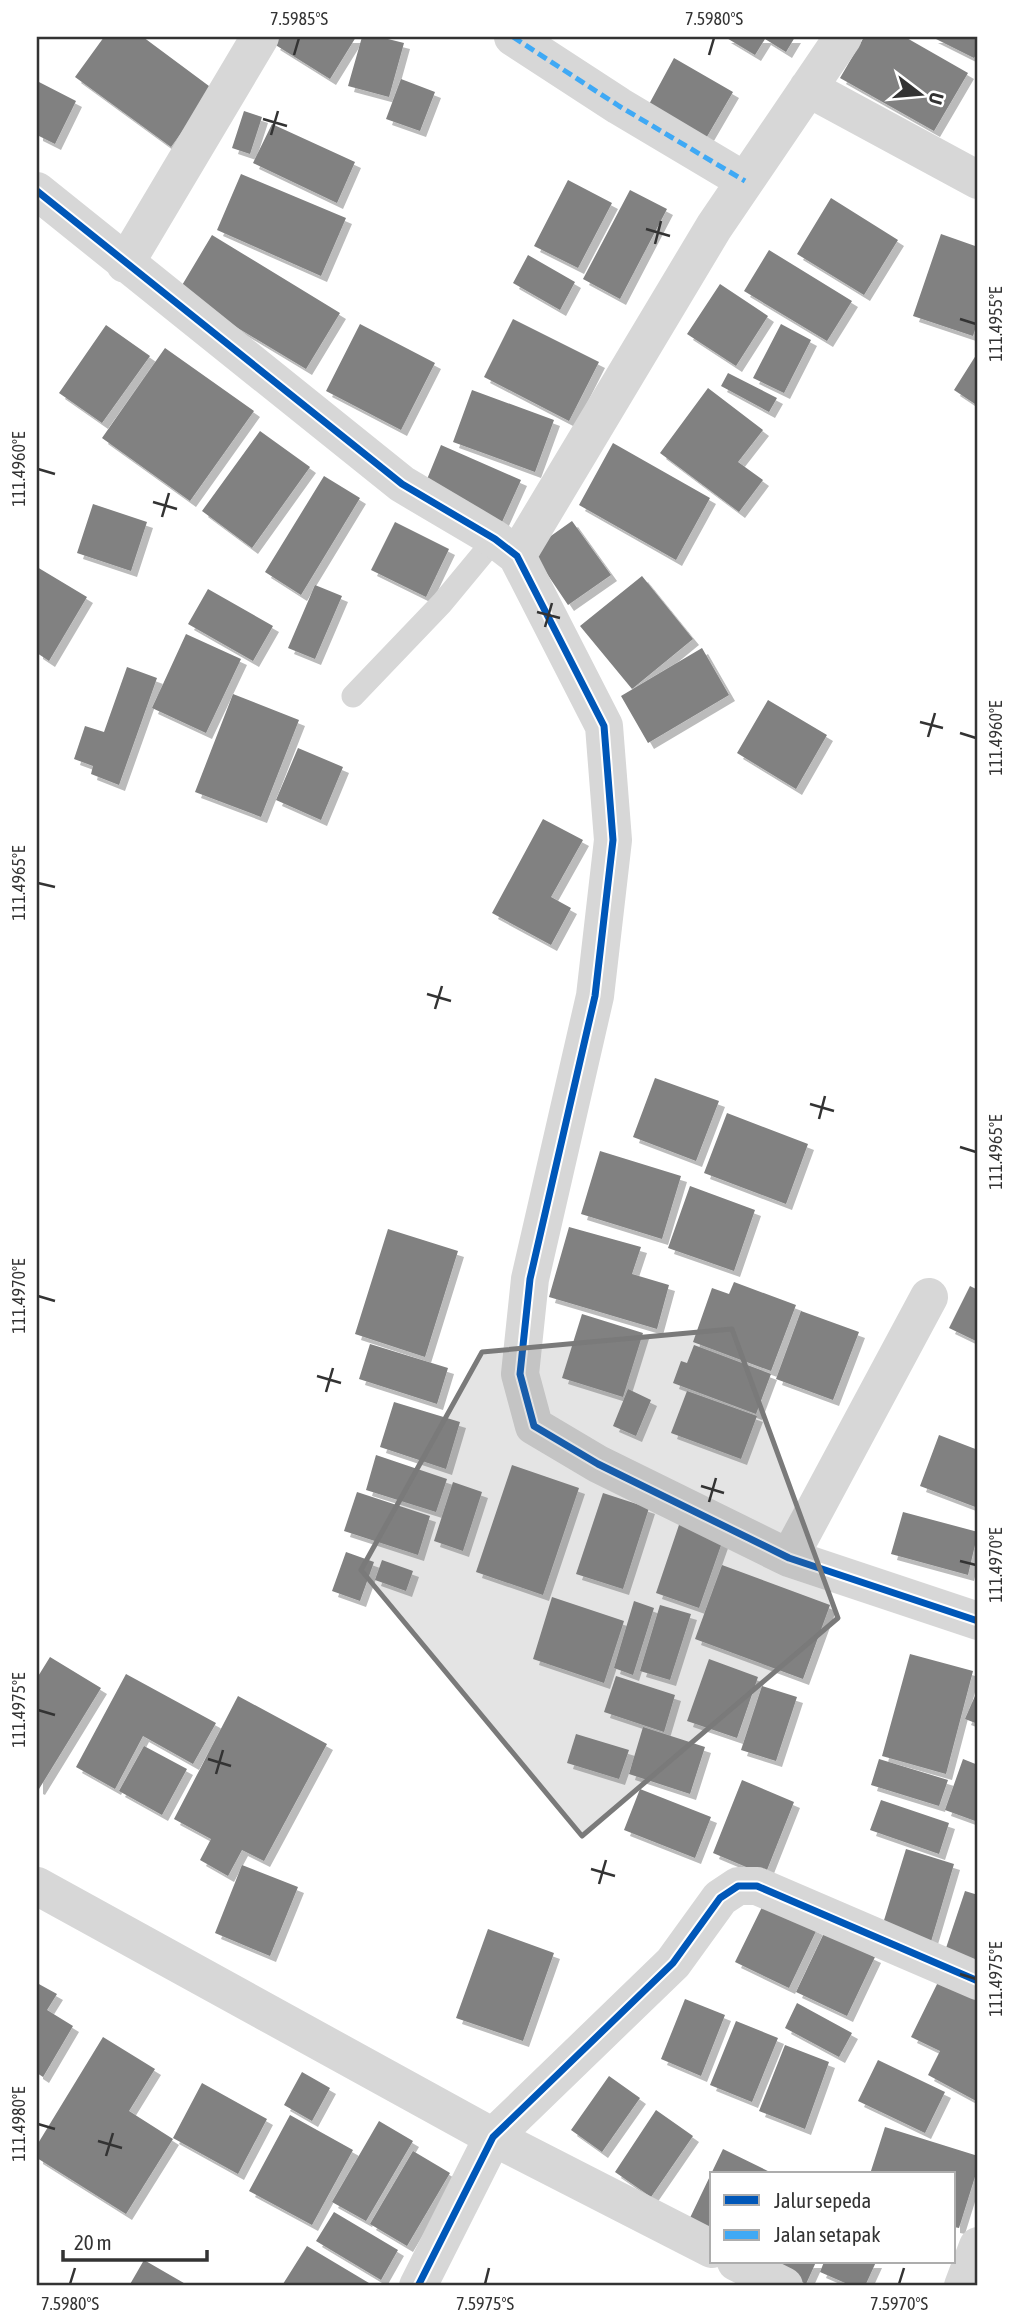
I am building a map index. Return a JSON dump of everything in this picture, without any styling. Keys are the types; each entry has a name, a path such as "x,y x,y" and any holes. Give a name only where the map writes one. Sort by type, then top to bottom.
{"street":[{"path":"125,264 260,37"},
{"path":"513,37 619,106 745,181"},
{"path":"506,548 714,227 843,37"},
{"path":"808,88 978,180"},
{"path":"37,191 402,484 506,548 604,726 613,839 595,996 530,1279 520,1374 534,1426 598,1464 789,1558 978,1621"},
{"path":"789,1558 929,1297"},
{"path":"37,1886 493,2137 710,2248"},
{"path":"418,2286 493,2137 673,1963 720,1898 738,1886 757,1886 978,1981"},
{"path":"963,2286 978,2246"},
{"path":"740,2264 784,2286"}],"lane":[{"path":"353,696 442,603 506,548"}],"highlighted area":[{"path":"732,1329 838,1618 582,1836 361,1570 482,1352"}],"building":[{"path":"104,37 143,37 213,89 171,147 75,77"},
{"path":"279,37 356,37 330,79 274,44"},
{"path":"362,37 380,37 404,43 389,97 348,86"},
{"path":"725,37 795,37 786,52 765,39 755,55"},
{"path":"864,37 905,37 968,73 934,131 840,78"},
{"path":"932,37 978,37 978,51 974,58"},
{"path":"674,58 733,92 705,140 647,108"},
{"path":"401,79 435,92 420,131 386,119"},
{"path":"37,81 76,101 55,144 37,135"},
{"path":"244,111 262,117 250,154 232,148"},
{"path":"272,124 355,162 337,203 253,163"},
{"path":"241,174 346,218 321,276 217,230"},
{"path":"568,180 612,203 578,268 534,246"},
{"path":"630,190 667,209 620,299 583,279"},
{"path":"831,198 898,240 864,295 797,254"},
{"path":"941,234 978,247 978,320 973,336 913,316"},
{"path":"212,235 340,313 306,369 178,292"},
{"path":"769,250 852,301 827,341 744,291"},
{"path":"528,255 575,282 560,310 513,283"},
{"path":"720,284 768,316 736,366 687,334"},
{"path":"513,319 599,362 569,421 484,377"},
{"path":"360,324 435,363 401,430 326,391"},
{"path":"781,324 811,340 784,393 753,378"},
{"path":"106,325 150,356 102,423 59,393"},
{"path":"165,348 254,411 190,501 102,438"},
{"path":"978,352 978,406 954,390"},
{"path":"728,373 777,398 769,412 721,386"},
{"path":"708,388 763,430 738,462 763,480 739,512 660,453"},
{"path":"472,390 554,420 535,472 453,442"},
{"path":"260,431 310,467 252,548 202,511"},
{"path":"613,443 710,498 676,560 579,505"},
{"path":"441,445 521,480 502,522 423,489"},
{"path":"324,476 360,498 301,595 265,572"},
{"path":"93,504 147,522 131,571 77,553"},
{"path":"572,521 611,575 568,605 531,550"},
{"path":"395,522 449,549 426,597 371,570"},
{"path":"37,567 87,597 49,661 37,653"},
{"path":"642,576 693,639 632,689 580,626"},
{"path":"315,585 342,596 315,659 288,648"},
{"path":"208,589 273,626 253,661 188,624"},
{"path":"186,634 241,659 206,733 152,708"},
{"path":"702,648 729,695 648,743 621,696"},
{"path":"127,667 157,678 119,785 91,774 93,766 74,759 85,726 104,732"},
{"path":"233,694 299,720 261,817 195,792"},
{"path":"768,700 827,735 796,789 737,753"},
{"path":"298,748 343,767 321,820 276,800"},
{"path":"543,819 583,840 551,897 571,908 551,945 492,913"},
{"path":"655,1078 719,1101 696,1161 633,1137"},
{"path":"727,1113 808,1144 786,1204 704,1173"},
{"path":"600,1151 681,1176 662,1239 581,1214"},
{"path":"690,1186 755,1210 734,1271 668,1248"},
{"path":"569,1227 641,1247 632,1274 669,1285 657,1329 549,1297"},
{"path":"388,1229 458,1251 425,1357 355,1334"},
{"path":"734,1282 796,1305 771,1371 693,1342 712,1288 729,1294"},
{"path":"970,1286 978,1290 978,1342 949,1328"},
{"path":"801,1311 859,1332 833,1400 776,1379"},
{"path":"582,1314 643,1333 623,1397 562,1378"},
{"path":"370,1344 448,1368 437,1404 359,1379"},
{"path":"694,1345 771,1374 756,1414 673,1383 681,1361 687,1363"},
{"path":"628,1389 651,1400 636,1436 613,1426"},
{"path":"687,1391 757,1416 741,1459 671,1433"},
{"path":"394,1402 460,1422 446,1469 380,1447"},
{"path":"939,1435 978,1450 978,1508 920,1486"},
{"path":"376,1455 447,1479 436,1512 366,1490"},
{"path":"512,1465 579,1488 543,1595 476,1572"},
{"path":"453,1482 482,1492 463,1551 434,1541"},
{"path":"357,1492 430,1516 418,1555 344,1531"},
{"path":"603,1493 649,1508 623,1589 576,1574"},
{"path":"903,1512 978,1532 968,1575 891,1554"},
{"path":"682,1516 726,1531 699,1608 656,1593"},
{"path":"346,1552 374,1562 360,1601 332,1591"},
{"path":"382,1560 413,1571 406,1591 375,1580"},
{"path":"722,1565 830,1605 803,1679 695,1639"},
{"path":"552,1597 624,1621 604,1683 533,1659"},
{"path":"634,1601 654,1608 633,1675 614,1668"},
{"path":"660,1605 691,1614 670,1680 640,1671"},
{"path":"910,1654 973,1671 946,1774 882,1756"},
{"path":"50,1657 101,1688 39,1789 37,1678"},
{"path":"709,1659 758,1677 737,1738 687,1721"},
{"path":"126,1674 216,1723 193,1764 143,1736 115,1789 76,1767"},
{"path":"616,1676 675,1695 664,1732 604,1712"},
{"path":"762,1686 797,1697 776,1761 741,1750"},
{"path":"978,1689 978,1724 965,1719"},
{"path":"238,1696 327,1744 264,1861 242,1850 228,1876 200,1860 211,1839 174,1819"},
{"path":"643,1727 705,1747 690,1794 629,1774"},
{"path":"576,1734 629,1750 619,1779 567,1763"},
{"path":"144,1746 187,1769 162,1815 119,1791"},
{"path":"879,1759 948,1780 939,1806 871,1785"},
{"path":"963,1759 978,1765 978,1822 945,1810"},
{"path":"742,1780 794,1802 765,1875 713,1853"},
{"path":"640,1789 711,1817 695,1858 624,1830"},
{"path":"881,1800 949,1823 939,1854 870,1830"},
{"path":"906,1849 954,1864 930,1945 881,1930"},
{"path":"242,1865 298,1887 270,1956 215,1933"},
{"path":"965,1891 978,1895 978,1975 941,1963"},
{"path":"764,1903 817,1929 789,1988 735,1962"},
{"path":"488,1929 554,1953 523,2041 456,2018"},
{"path":"824,1933 875,1957 847,2016 796,1992"},
{"path":"941,1976 978,1995 978,2102 928,2075 940,2051 911,2037"},
{"path":"37,1983 57,1994 47,2010 73,2026 43,2077 37,2073"},
{"path":"685,1999 725,2015 701,2076 661,2059"},
{"path":"797,2003 852,2033 839,2057 785,2028"},
{"path":"736,2021 778,2038 752,2102 710,2085"},
{"path":"103,2037 155,2069 129,2111 173,2139 126,2214 37,2158 37,2145"},
{"path":"785,2045 829,2062 805,2129 759,2111"},
{"path":"878,2060 945,2092 925,2133 858,2101"},
{"path":"302,2072 330,2088 312,2121 284,2105"},
{"path":"609,2076 640,2098 602,2152 571,2130"},
{"path":"202,2083 267,2119 238,2174 173,2138"},
{"path":"656,2110 693,2136 651,2197 615,2172"},
{"path":"290,2115 353,2150 312,2225 249,2191"},
{"path":"379,2121 413,2141 366,2221 332,2202"},
{"path":"885,2127 978,2156 978,2167 959,2228 956,2227 956,2172 871,2172"},
{"path":"723,2149 770,2172 712,2172"},
{"path":"413,2151 450,2173 407,2246 370,2224"},
{"path":"710,2176 710,2233 688,2222"},
{"path":"334,2212 398,2250 381,2280 316,2241"},
{"path":"307,2246 374,2286 283,2284"},
{"path":"144,2260 189,2286 129,2286"},
{"path":"767,2264 815,2264 806,2284"},
{"path":"823,2264 875,2264 865,2286 852,2286 820,2272"}],"marked path":[{"path":"513,37 619,106 745,181"}],"cycle path":[{"path":"37,191 402,484 495,539 517,556 604,726 613,840 595,996 530,1279 520,1374 534,1426 598,1464 789,1558 978,1621"},
{"path":"418,2286 493,2137 673,1963 720,1898 738,1886 757,1886 978,1981"}]}
